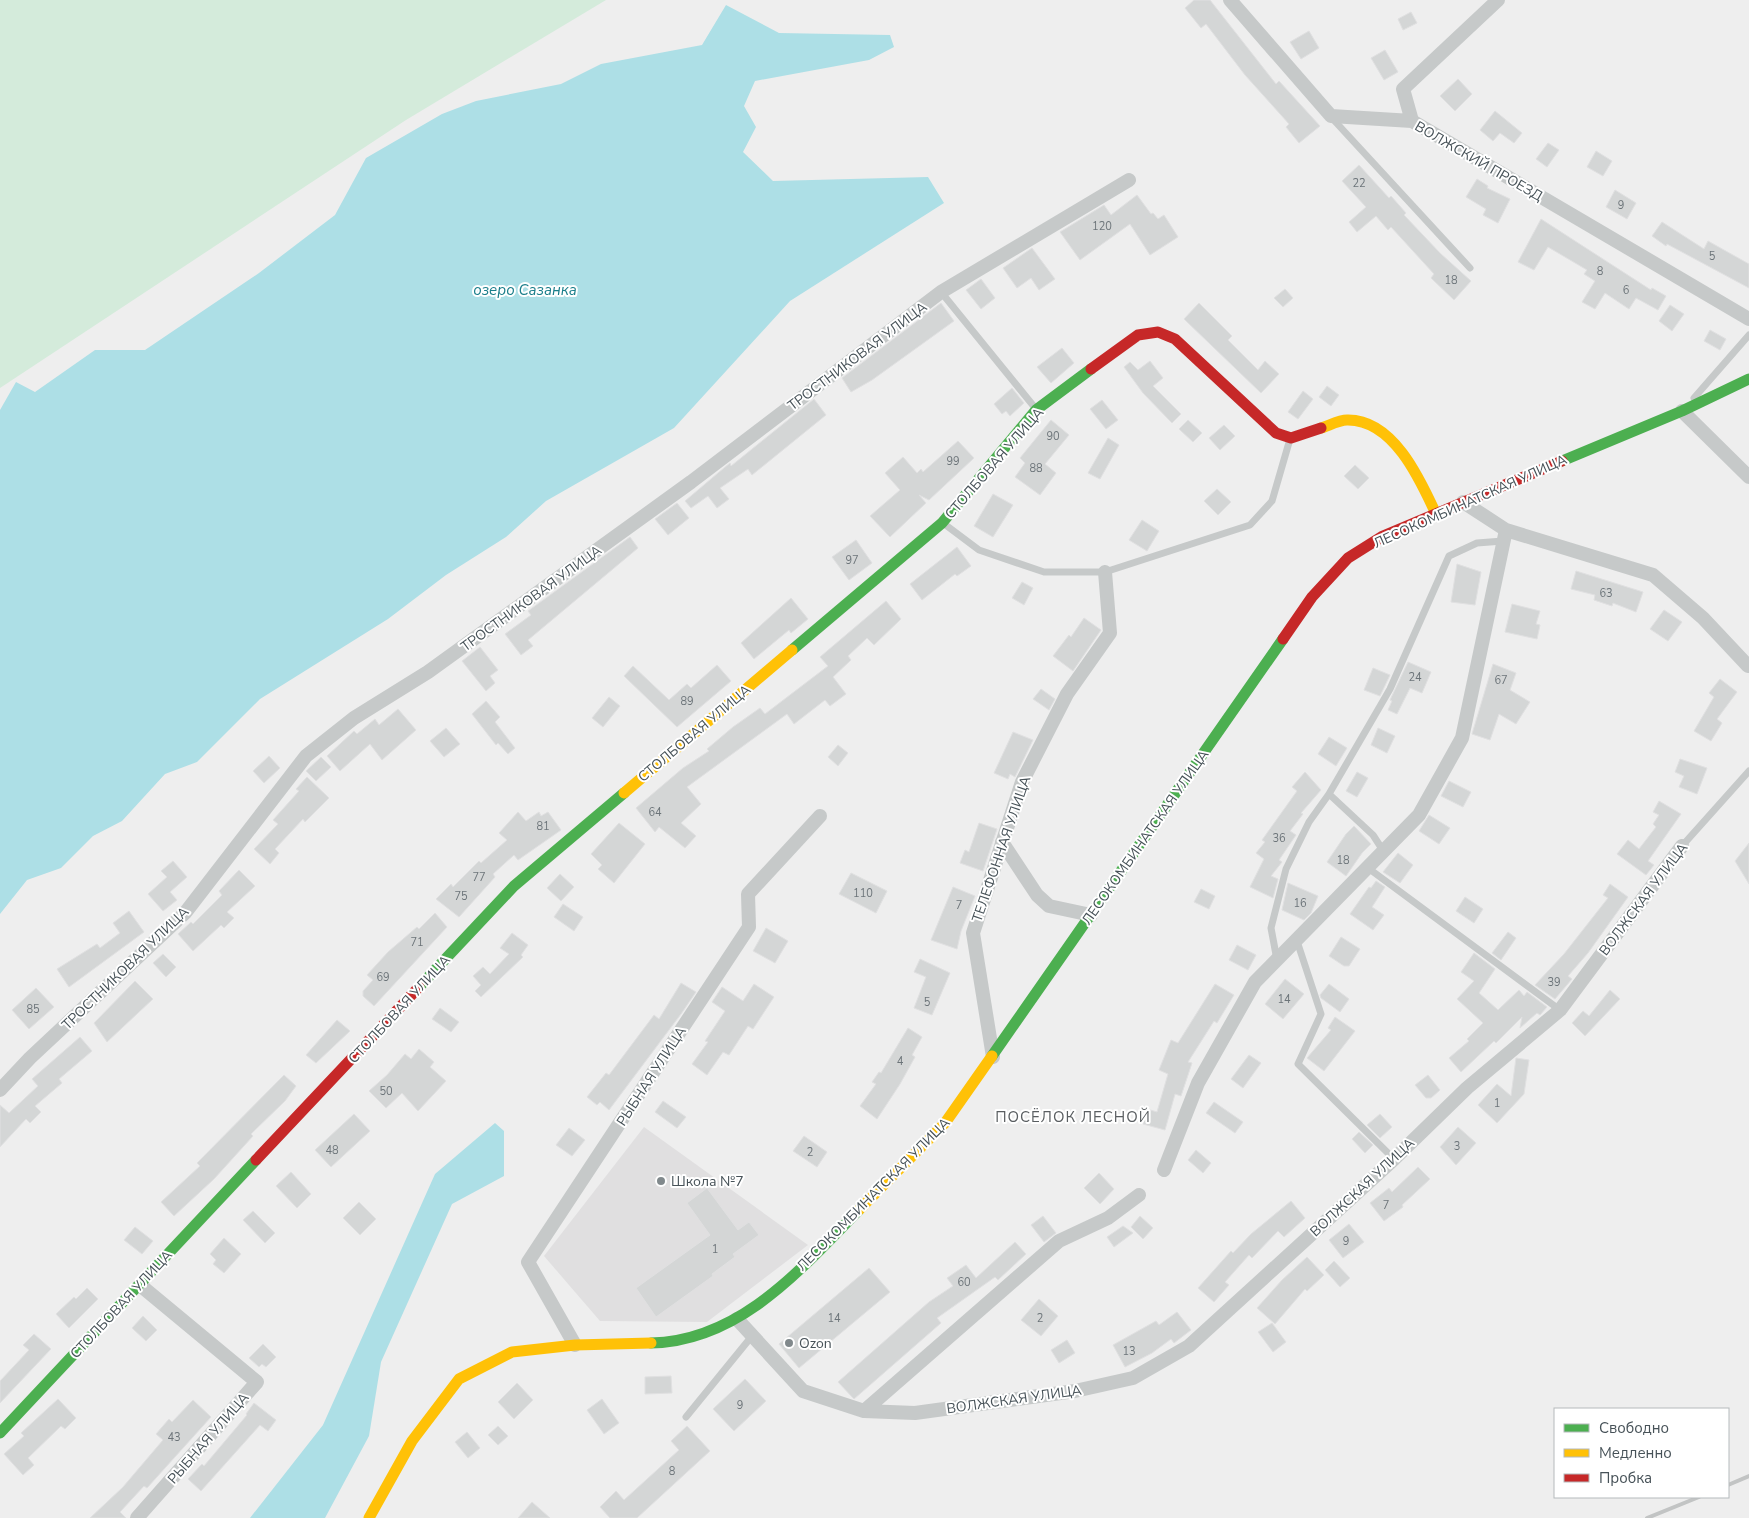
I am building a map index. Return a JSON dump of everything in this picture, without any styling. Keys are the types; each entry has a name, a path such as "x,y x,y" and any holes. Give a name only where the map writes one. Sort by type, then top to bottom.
{"street":[{"path":"1230,0 1331,116"},
{"path":"1412,122 1403,89 1498,0"},
{"name":"ВОЛЖСКИЙ ПРОЕЗД","path":"1331,116 1412,122 1749,319"},
{"name":"ТРОСТНИКОВАЯ УЛИЦА","path":"0,1090 30,1058 185,913 306,756 354,718 428,672 691,482 941,292 1129,180"},
{"name":"СТОЛБОВАЯ УЛИЦА","path":"0,1433 514,886 942,523 1036,410 1138,335 1158,332 1176,339 1276,433 1291,438"},
{"name":"ЛЕСОКОМБИНАТСКАЯ УЛИЦА","path":"574,1345 667,1343 705,1335 737,1319 774,1293 820,1250 945,1124 1312,597 1348,558 1383,536 1682,411 1749,378"},
{"path":"1682,411 1749,477"},
{"path":"1291,438 1346,420 1370,424 1392,443 1416,471 1436,514"},
{"path":"1463,502 1504,535 1653,576 1703,618 1748,666"},
{"path":"1164,1170 1198,1083 1256,982 1419,815 1462,738 1504,535"},
{"name":"ТЕЛЕФОННАЯ УЛИЦА","path":"993,1057 973,933 1022,782 1067,694 1110,632 1105,572"},
{"name":"РЫБНАЯ УЛИЦА","path":"574,1345 528,1262 749,927 748,894 820,816"},
{"path":"1002,842 1037,896 1049,906 1091,915"},
{"name":"ВОЛЖСКАЯ УЛИЦА","path":"737,1319 803,1391 864,1411 915,1413 1075,1391 1133,1378 1189,1346 1394,1159 1467,1088 1560,1010 1682,846"},
{"path":"864,1411 1060,1241 1108,1218 1139,1195"},
{"name":"РЫБНАЯ УЛИЦА","path":"137,1518 257,1382 140,1284"},
{"path":"369,1518 412,1441 459,1379 512,1352 574,1345"}],"lane":[{"path":"1331,116 1470,268"},
{"path":"941,292 1036,410"},
{"path":"1682,411 1749,335"},
{"path":"942,523 979,550 1044,572 1105,572 1250,525 1272,502 1291,438"},
{"path":"1278,961 1271,928 1286,870 1309,822 1329,794 1390,688 1449,556 1477,543 1504,535"},
{"name":"ВОЛЖСКАЯ УЛИЦА","path":"1682,846 1749,771"},
{"path":"1329,794 1373,835 1384,852"},
{"path":"1368,868 1560,1010"},
{"path":"1297,941 1321,1014 1298,1064 1394,1159"},
{"path":"686,1417 752,1336"}],"shaded area":[{"name":"Школа №7","path":"644,1127 808,1245 707,1322 600,1321 544,1256"}],"green space":[{"path":"0,0 606,0 406,120 0,388"}],"water":[{"name":"озеро Сазанка","path":"726,5 779,33 890,35 894,47 869,60 755,81 744,106 756,127 743,152 773,181 928,177 944,203 790,301 674,428 546,501 506,537 446,575 388,619 260,699 197,762 165,774 122,821 93,836 61,868 27,880 0,914 0,410 16,382 35,392 95,350 145,350 259,273 335,215 366,158 442,114 476,101 561,84 601,64 702,45"},
{"path":"495,1123 504,1131 504,1176 452,1204 381,1362 369,1436 325,1518 250,1518 323,1425 435,1174"}],"building":[{"path":"1194,0 1210,0 1276,84 1279,81 1320,126 1299,143 1286,127 1289,124 1245,75 1206,24 1201,28 1185,8"},
{"path":"1411,12 1417,23 1403,30 1398,19"},
{"path":"1309,31 1319,48 1301,59 1290,42"},
{"path":"1385,50 1398,72 1384,80 1371,58"},
{"path":"1458,79 1472,94 1455,111 1440,96"},
{"path":"1495,111 1522,133 1514,143 1500,133 1493,141 1480,130"},
{"path":"1548,143 1559,150 1547,167 1536,159"},
{"path":"1596,151 1612,161 1603,176 1587,167"},
{"path":"1359,165 1389,198 1391,196 1406,213 1404,215 1440,253 1471,281 1454,300 1431,278 1434,274 1391,227 1388,230 1376,216 1357,232 1349,222 1366,207 1342,181"},
{"path":"1477,179 1488,186 1487,188 1510,199 1498,223 1483,215 1486,209 1466,197"},
{"path":"1615,190 1636,203 1627,219 1606,207"},
{"path":"1137,195 1151,214 1153,213 1158,219 1164,215 1178,237 1150,255 1130,224 1080,260 1060,232 1104,205 1111,215"},
{"path":"1541,219 1651,290 1652,288 1666,296 1658,310 1636,298 1629,309 1605,293 1595,309 1582,302 1595,281 1584,274 1587,270 1548,247 1534,270 1518,262"},
{"path":"1662,222 1704,249 1708,241 1749,264 1749,288 1667,244 1666,246 1652,236"},
{"path":"1032,248 1055,279 1039,290 1031,278 1017,288 1003,268"},
{"path":"981,279 995,298 981,309 966,290"},
{"path":"1285,289 1293,298 1283,307 1274,298"},
{"path":"941,303 954,321 872,380 851,392 842,378"},
{"path":"1199,303 1232,336 1228,340 1258,370 1265,361 1279,374 1261,393 1184,319"},
{"path":"1670,305 1684,314 1672,331 1659,321"},
{"path":"1710,330 1726,339 1720,350 1704,341"},
{"path":"1062,348 1074,363 1051,383 1037,367"},
{"path":"1150,361 1163,378 1153,386 1181,414 1172,423 1143,393 1124,367 1130,362 1138,370"},
{"path":"1327,386 1339,395 1331,406 1319,397"},
{"path":"1012,388 1024,403 1010,416 1006,411 1002,414 994,404"},
{"path":"1303,391 1313,399 1298,419 1288,412"},
{"path":"814,399 826,415 752,475 748,469 720,488 729,499 717,508 708,496 691,508 685,501 730,463 731,466"},
{"path":"1102,400 1118,420 1106,429 1090,409"},
{"path":"1051,420 1069,435 1045,464 1056,473 1040,495 1015,477 1025,463 1020,458"},
{"path":"1188,420 1202,433 1193,442 1179,429"},
{"path":"1224,425 1235,436 1220,450 1209,438"},
{"path":"1108,438 1119,445 1100,479 1088,473"},
{"path":"958,441 974,458 929,500 919,495 926,503 890,537 870,516 900,490 885,473 903,457 917,473 921,469 923,472"},
{"path":"1355,465 1369,478 1358,489 1344,476"},
{"path":"1217,489 1231,502 1218,515 1204,501"},
{"path":"993,494 1013,505 993,537 974,526"},
{"path":"677,503 689,518 668,535 655,519"},
{"path":"1142,520 1159,531 1147,551 1129,540"},
{"path":"630,537 638,548 528,640 533,646 521,655 505,634 531,615 528,611"},
{"path":"856,540 872,563 849,580 832,557"},
{"path":"957,547 971,566 957,576 955,574 922,600 910,584"},
{"path":"1457,564 1481,572 1475,605 1451,602"},
{"path":"1576,571 1643,592 1636,612 1613,603 1612,606 1594,600 1595,595 1571,589"},
{"path":"1022,582 1033,588 1024,605 1012,598"},
{"path":"791,598 808,619 791,633 789,630 754,659 741,643"},
{"path":"886,601 901,619 874,645 867,638 848,656 851,660 833,677 846,694 830,706 825,700 794,724 787,714 687,787 701,804 681,823 696,836 685,848 659,827 655,832 636,808 683,768 709,751 707,749 733,727 760,708 765,714 828,666 820,657"},
{"path":"1512,604 1540,611 1536,624 1540,625 1537,639 1505,632"},
{"path":"1664,610 1682,622 1668,641 1650,629"},
{"path":"1084,618 1101,630 1073,671 1053,656 1069,635 1071,637"},
{"path":"480,647 498,670 490,676 495,683 486,691 462,661"},
{"path":"1408,662 1431,672 1422,693 1410,688 1397,714 1388,710 1392,701 1390,700"},
{"path":"1493,664 1516,673 1510,690 1530,702 1516,724 1499,714 1490,740 1472,734"},
{"path":"717,665 731,681 677,727 624,676 633,666 669,700 687,684 691,688"},
{"path":"1373,668 1390,675 1380,696 1364,690"},
{"path":"1720,679 1737,692 1717,719 1722,723 1711,741 1694,731 1714,697 1709,693"},
{"path":"1041,689 1055,699 1049,710 1033,699"},
{"path":"609,697 620,706 603,727 592,718"},
{"path":"486,701 500,717 495,722 515,748 508,754 498,743 496,745 472,714"},
{"path":"398,709 416,730 382,760 370,744 340,771 327,756 354,731 357,734 375,719 379,725"},
{"path":"446,728 460,744 444,757 430,741"},
{"path":"1378,728 1395,736 1387,753 1371,745"},
{"path":"1013,732 1033,740 1015,777 1010,774 1008,779 994,773"},
{"path":"1329,737 1347,748 1336,766 1318,754"},
{"path":"838,745 848,753 838,766 828,757"},
{"path":"269,756 280,768 264,783 253,771"},
{"path":"321,757 331,767 316,781 306,771"},
{"path":"1680,759 1707,768 1697,794 1679,787 1684,776 1675,772"},
{"path":"1305,772 1321,790 1301,813 1303,814 1290,831 1296,835 1279,860 1282,862 1271,876 1278,879 1273,898 1250,887 1264,859 1256,853 1265,842 1262,840 1297,791 1292,787"},
{"path":"1357,772 1368,778 1357,797 1346,791"},
{"path":"307,777 329,798 305,822 303,819 275,849 279,853 270,864 254,849 278,824 273,820 299,791 296,789"},
{"path":"1449,781 1471,792 1463,807 1441,796"},
{"path":"1659,801 1681,814 1648,861 1654,865 1646,875 1617,854 1628,840 1639,849 1656,827 1653,824 1659,815 1653,812"},
{"path":"518,812 526,821 539,812 541,816 548,812 561,830 518,860 514,855 493,874 495,877 459,917 436,899 451,884 453,887 479,861 481,863 507,840 499,833"},
{"path":"1429,815 1450,828 1439,844 1419,831"},
{"path":"619,823 645,844 614,883 598,869 602,865 591,854"},
{"path":"979,823 997,829 983,871 960,863 965,850 969,852"},
{"path":"1354,826 1371,844 1362,853 1346,876 1327,862 1346,834"},
{"path":"1749,843 1749,884 1735,861"},
{"path":"1398,853 1413,865 1400,883 1383,872"},
{"path":"173,861 187,877 170,892 177,900 163,911 148,894 167,877 161,871"},
{"path":"239,870 255,886 227,912 234,918 224,928 221,925 193,951 178,934 191,922 193,924 222,895 219,891"},
{"path":"851,873 887,891 876,913 839,894"},
{"path":"560,874 574,887 561,901 547,888"},
{"path":"1376,881 1385,887 1372,907 1384,915 1373,930 1350,914 1369,887 1371,888"},
{"path":"1288,883 1318,896 1311,913 1304,920 1282,910"},
{"path":"1610,884 1628,897 1588,953 1568,976 1572,979 1555,999 1535,985 1564,954 1608,898 1603,895"},
{"path":"953,887 975,896 961,931 957,949 931,940"},
{"path":"1201,889 1215,896 1209,909 1194,902"},
{"path":"1465,897 1483,909 1474,923 1456,911"},
{"path":"563,904 583,917 574,931 554,917"},
{"path":"129,911 144,932 69,987 57,969 97,944 100,948 120,933 113,923"},
{"path":"435,913 447,927 374,1006 363,996 363,991 373,980 367,975 388,952 417,927 419,929"},
{"path":"766,928 788,941 775,963 753,951"},
{"path":"1508,932 1516,938 1501,960 1492,953"},
{"path":"512,933 528,945 521,955 523,957 481,997 475,991 481,985 473,976 483,967 490,974 509,954 500,948"},
{"path":"1341,937 1360,949 1349,966 1344,966 1329,956"},
{"path":"1237,945 1256,955 1248,970 1229,960"},
{"path":"1474,953 1495,969 1479,993 1498,1010 1519,990 1524,996 1527,992 1547,1007 1540,1015 1537,1013 1520,1028 1522,1017 1496,1043 1494,1041 1461,1072 1449,1058 1469,1041 1467,1039 1483,1023 1457,999 1474,981 1461,972"},
{"path":"163,954 176,967 166,977 153,963"},
{"path":"920,959 950,973 932,1015 914,1008 926,977 914,972"},
{"path":"1285,979 1304,994 1283,1019 1265,1004"},
{"path":"135,981 153,999 107,1042 94,1023"},
{"path":"681,983 696,992 681,1014 609,1110 600,1102 597,1105 587,1097 606,1073 609,1075 654,1015 659,1019"},
{"path":"754,984 774,997 753,1029 748,1026 729,1055 723,1052 707,1075 692,1064 708,1042 705,1041 725,1011 712,1002 722,987 743,1001"},
{"path":"1215,984 1234,995 1217,1023 1214,1021 1188,1062 1192,1063 1181,1096 1175,1094 1165,1130 1143,1124 1147,1109 1157,1112 1168,1074 1159,1070 1171,1040 1178,1043"},
{"path":"1329,984 1349,999 1340,1012 1321,998 1320,995"},
{"path":"36,988 54,1007 29,1029 12,1010"},
{"path":"1610,990 1620,999 1585,1036 1572,1023 1583,1011 1589,1016"},
{"path":"440,1008 459,1022 451,1032 432,1019"},
{"path":"1335,1017 1355,1031 1324,1071 1307,1058 1331,1030 1328,1028"},
{"path":"337,1020 350,1031 316,1063 306,1055"},
{"path":"908,1028 922,1037 912,1055 915,1057 877,1119 860,1106 876,1084 872,1082 879,1072 881,1073"},
{"path":"80,1037 92,1051 59,1079 62,1083 35,1106 41,1112 30,1123 26,1119 0,1147 0,1105 9,1113 38,1086 32,1079"},
{"path":"419,1049 434,1062 430,1067 446,1081 418,1111 402,1093 386,1108 369,1091 387,1075 405,1054 411,1059"},
{"path":"1249,1055 1261,1063 1243,1088 1231,1079"},
{"path":"1516,1058 1529,1060 1524,1094 1497,1123 1478,1105 1497,1084 1511,1096"},
{"path":"284,1075 296,1086 285,1101 251,1134 253,1136 214,1179 174,1216 161,1202 200,1166 197,1163"},
{"path":"1428,1075 1440,1090 1431,1098 1426,1098 1415,1085"},
{"path":"663,1101 686,1117 677,1128 655,1112"},
{"path":"1214,1102 1243,1122 1235,1133 1206,1113"},
{"path":"354,1114 370,1131 331,1167 315,1150"},
{"path":"1380,1114 1392,1127 1380,1138 1367,1125"},
{"path":"1458,1127 1476,1143 1456,1165 1440,1147"},
{"path":"569,1128 585,1140 572,1156 556,1145"},
{"path":"1359,1132 1373,1145 1365,1153 1352,1139"},
{"path":"804,1136 827,1152 817,1167 793,1151"},
{"path":"1196,1150 1211,1163 1203,1173 1188,1160"},
{"path":"1418,1167 1430,1179 1402,1205 1403,1207 1384,1221 1370,1203 1389,1188 1392,1192"},
{"path":"291,1172 311,1194 297,1208 276,1186"},
{"path":"1099,1173 1114,1189 1100,1204 1084,1188"},
{"name":"Школа №7","path":"707,1188 738,1230 749,1222 759,1235 733,1254 735,1257 712,1274 713,1276 656,1317 636,1288 710,1235 687,1203"},
{"path":"1291,1201 1305,1218 1284,1237 1278,1231 1252,1258 1249,1255 1225,1282 1229,1285 1214,1302 1198,1288 1231,1251 1233,1253 1251,1234"},
{"path":"359,1202 376,1219 360,1235 343,1218"},
{"path":"253,1211 275,1233 265,1243 243,1220"},
{"path":"1043,1216 1056,1233 1044,1242 1031,1225"},
{"path":"1140,1216 1153,1228 1143,1239 1131,1227"},
{"path":"1349,1224 1364,1242 1343,1258 1329,1240"},
{"path":"1123,1226 1133,1233 1114,1247 1107,1237"},
{"path":"135,1227 153,1241 142,1254 124,1240"},
{"path":"224,1238 241,1254 224,1273 213,1264 216,1260 210,1254"},
{"path":"1015,1242 1026,1254 998,1280 995,1277 937,1318 941,1323 854,1399 838,1382 929,1302 953,1286 947,1278 966,1265 976,1278"},
{"path":"1307,1257 1324,1275 1307,1291 1305,1289 1275,1324 1257,1308 1282,1280"},
{"path":"1334,1261 1350,1278 1340,1287 1325,1270"},
{"path":"869,1268 890,1292 799,1368 779,1344"},
{"path":"87,1288 98,1299 69,1328 56,1314"},
{"path":"1039,1299 1058,1316 1041,1336 1021,1320"},
{"path":"1177,1312 1191,1330 1174,1343 1171,1339 1152,1353 1125,1367 1113,1345 1156,1321 1159,1325"},
{"path":"143,1316 157,1330 146,1341 132,1328"},
{"path":"1272,1323 1286,1342 1273,1352 1258,1332"},
{"path":"34,1334 51,1349 0,1403 0,1381 29,1350 23,1345"},
{"path":"1067,1340 1075,1353 1059,1363 1051,1350"},
{"path":"263,1344 276,1357 266,1367 262,1364 259,1367 249,1358"},
{"path":"671,1376 672,1393 645,1394 645,1377"},
{"path":"745,1379 766,1401 734,1431 713,1409"},
{"path":"517,1383 533,1400 514,1419 498,1402"},
{"path":"58,1399 76,1418 65,1429 61,1426 28,1458 34,1465 23,1475 4,1454 24,1436 21,1433"},
{"path":"602,1399 619,1423 604,1434 587,1410"},
{"path":"193,1400 211,1417 147,1488 144,1486 120,1512 126,1518 90,1518 123,1487 163,1440 156,1434 169,1419 172,1422"},
{"path":"254,1403 276,1420 268,1431 260,1425 201,1491 188,1479 202,1464 204,1466 247,1415"},
{"path":"498,1426 508,1436 498,1445 488,1435"},
{"path":"687,1426 710,1451 637,1518 610,1518 600,1507 616,1491 624,1500 679,1450 671,1441"},
{"path":"467,1432 480,1448 468,1458 455,1442"},
{"path":"532,1502 550,1518 518,1518"}],"railway":[{"path":"1729,1485 1749,1476"},
{"path":"1647,1518 1697,1498"}],"traffic: fast":[{"path":"792,650 942,523 1036,410 1091,369"},
{"path":"1562,461 1682,411 1749,379"},
{"path":"992,1056 1283,639"},
{"path":"419,987 514,886 624,793"},
{"path":"0,1433 256,1160"},
{"path":"651,1343 683,1339 713,1330 741,1316 767,1298 791,1277 859,1210"}],"traffic: slow":[{"path":"1321,428 1347,420 1363,422 1378,429 1403,453 1422,484 1436,514"},
{"path":"624,793 792,650"},
{"path":"859,1210 945,1123 992,1056"},
{"path":"369,1518 412,1441 459,1379 512,1352 575,1345 651,1343"}],"traffic: jam":[{"path":"1091,369 1138,335 1158,332 1175,339 1276,433 1291,438 1321,428"},
{"path":"1283,639 1312,597 1348,558 1383,536 1562,461"},
{"path":"256,1160 419,987"}],"place":[{"name":"Школа №7","path":"661,1181"},
{"name":"Ozon","path":"789,1343"}],"district":[{"name":"ПОСЁЛОК ЛЕСНОЙ","path":"1073,1117"}]}
